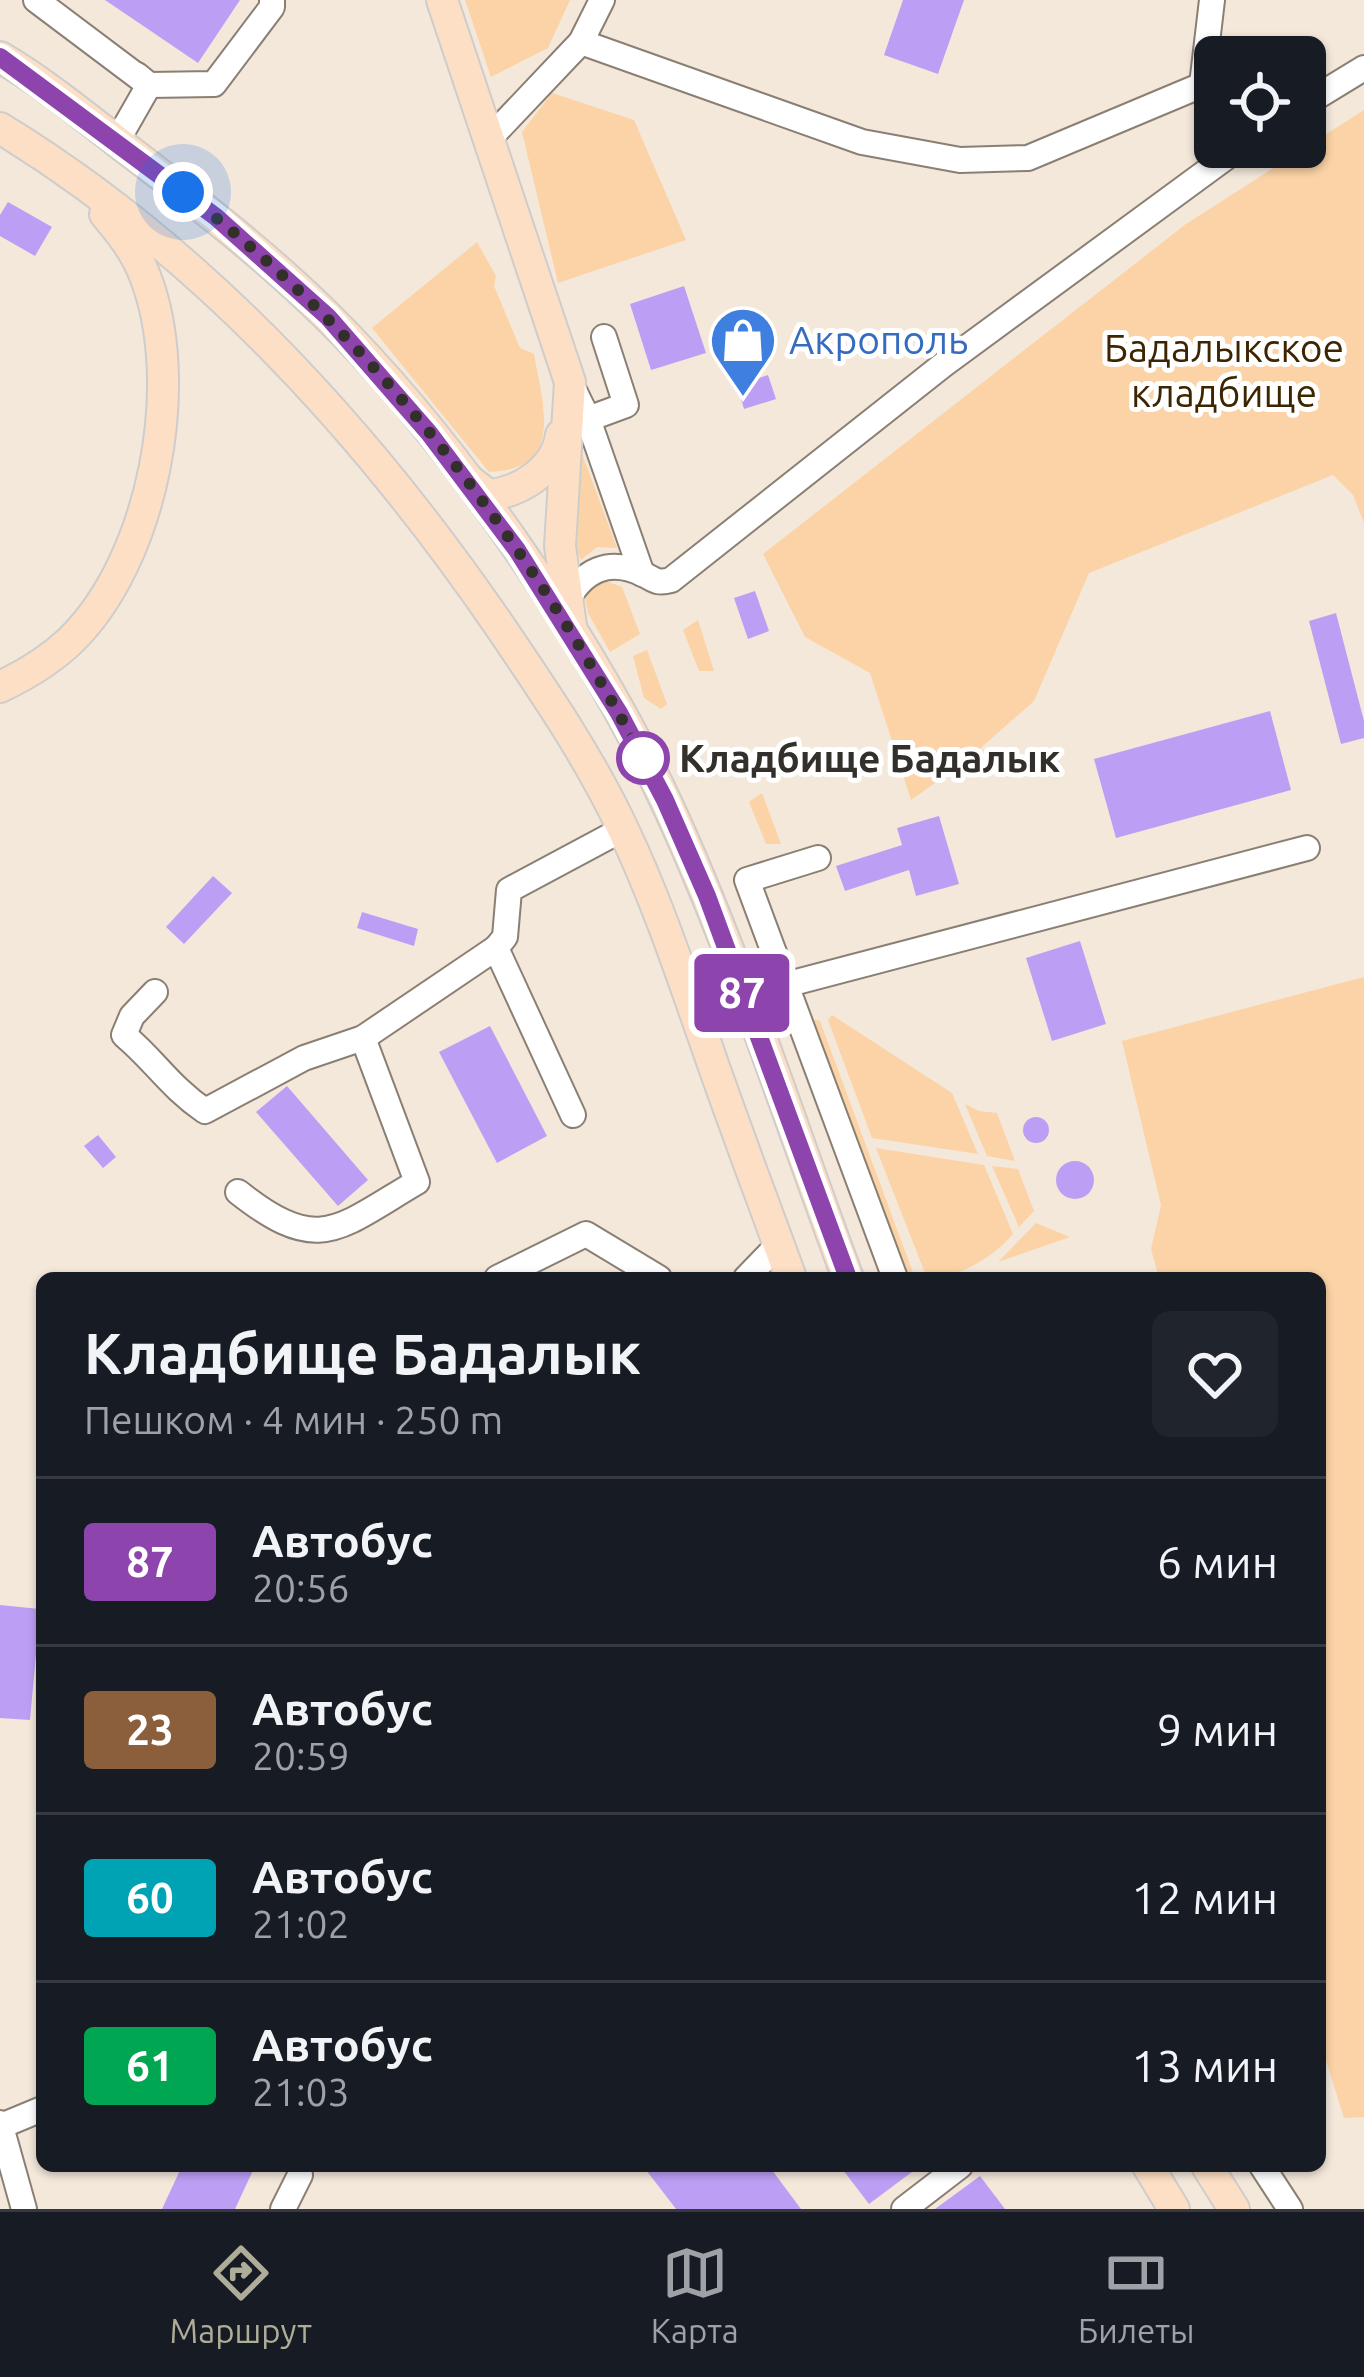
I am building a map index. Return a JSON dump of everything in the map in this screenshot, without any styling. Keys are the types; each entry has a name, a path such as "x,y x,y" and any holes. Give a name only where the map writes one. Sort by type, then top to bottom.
{"main road":[{"path":"442,0 570,382 561,512 566,602 573,636"},
{"path":"0,57 216,217 328,317 461,473 573,636 665,800 707,896 846,1272"},
{"path":"0,128 70,174 178,259 299,371 436,535 543,690 591,766 623,829 789,1272"},
{"path":"0,686 24,676 70,641 110,591 152,481 161,431 164,379 146,277 127,240 70,174"},
{"path":"461,473 488,495 501,494 542,472 558,454 570,382"},
{"path":"695,1013 743,997"},
{"path":"1152,2172 1174,2209"},
{"path":"1212,2172 1234,2209"}],"street":[{"path":"36,0 149,85 214,84 272,8 272,0"},
{"path":"74,0 80,33"},
{"path":"490,138 581,42 602,0"},
{"path":"581,42 862,142 960,160 1028,158 1202,85 1212,0"},
{"path":"1326,91 1364,68"},
{"path":"117,141 149,85"},
{"path":"566,602 578,582 602,567 642,574 659,583 671,580 944,365 1211,168"},
{"path":"588,419 626,405 604,337"},
{"path":"570,382 588,419 642,574"},
{"path":"154,992 132,1016 124,1035 174,1090 205,1111 304,1058 363,1038 496,948 505,937 509,890 623,829"},
{"path":"743,997 1307,848"},
{"path":"818,858 748,880 893,1272"},
{"path":"496,948 573,1114"},
{"path":"238,1192 270,1217 297,1230 331,1229 417,1181 363,1038"},
{"path":"509,1272 586,1234 649,1272"},
{"path":"752,1272 779,1244"},
{"path":"24,2209 0,2124 36,2111"},
{"path":"904,2209 952,2172"},
{"path":"1266,2172 1290,2209"},
{"path":"283,2209 300,2175"}],"green space":[{"path":"465,0 570,0 548,48 491,77"},
{"path":"552,93 634,120 686,240 558,283 522,132"},
{"name":"Бадалыкское кладбище","path":"1364,110 1364,523 1353,495 1333,475 1089,573 1034,701 966,761 911,800 870,673 805,637 763,554 1186,224 1273,168 1326,168 1326,134"},
{"path":"477,242 496,276 494,286 520,348 534,354 544,414 539,447 529,460 489,472 372,328"},
{"path":"581,451 617,548 597,547 581,560 577,551"},
{"path":"606,581 622,587 640,634 610,652 585,598 594,586"},
{"path":"698,620 714,671 699,671 683,630"},
{"path":"647,650 667,704 661,709 644,698 633,656"},
{"path":"762,793 781,844 766,844 749,802"},
{"path":"1364,977 1364,2117 1344,2118 1326,2060 1326,1272 1157,1272 1151,1249 1161,1205 1122,1041"},
{"path":"832,1015 952,1093 978,1154 872,1138 828,1020"},
{"path":"811,1019 820,1021 913,1272 904,1272"},
{"path":"965,1104 997,1113 1015,1161 987,1156"},
{"path":"876,1148 984,1165 1013,1234 975,1265 957,1272 925,1272"},
{"path":"992,1166 1018,1169 1034,1211 1019,1227"},
{"path":"1036,1223 1070,1237 998,1262"}],"building":[{"path":"105,0 240,0 198,63"},
{"path":"903,0 964,0 938,74 884,55"},
{"path":"8,202 52,227 35,256 0,236 0,215"},
{"path":"684,286 706,353 651,370 630,304"},
{"path":"768,375 776,399 744,409 737,385"},
{"path":"755,591 769,631 748,639 734,598"},
{"path":"1336,613 1364,721 1364,738 1341,744 1309,621"},
{"path":"1270,711 1291,790 1116,838 1094,759"},
{"path":"939,816 959,884 916,896 909,870 845,891 836,866 902,845 897,828"},
{"path":"213,876 232,893 184,944 166,927"},
{"path":"362,912 418,929 414,946 357,928"},
{"path":"1080,941 1106,1024 1052,1041 1026,958"},
{"path":"490,1026 547,1136 497,1163 439,1052"},
{"path":"287,1086 368,1180 338,1206 256,1112"},
{"path":"1036,1117 1049,1130 1036,1143 1023,1130"},
{"path":"98,1135 116,1157 103,1168 84,1146"},
{"path":"1075,1161 1088,1167 1094,1180 1088,1193 1075,1199 1062,1193 1056,1180 1062,1167"},
{"path":"0,1605 36,1609 30,1720 0,1718"},
{"path":"179,2172 252,2172 235,2209 162,2209"},
{"path":"648,2172 773,2172 801,2209 676,2209"},
{"path":"845,2172 912,2172 869,2204"},
{"path":"980,2176 1005,2209 935,2209"}],"bus line":[{"name":"87","path":"0,57 216,217 328,317 429,433 517,550 619,713 665,800 707,896 846,1272"}],"place":[{"name":"Акрополь","path":"743,399"},
{"name":"Кладбище Бадалык","path":"643,758"}],"route":[{"path":"183,192 328,317 429,433 517,550 645,762 643,758"}]}
